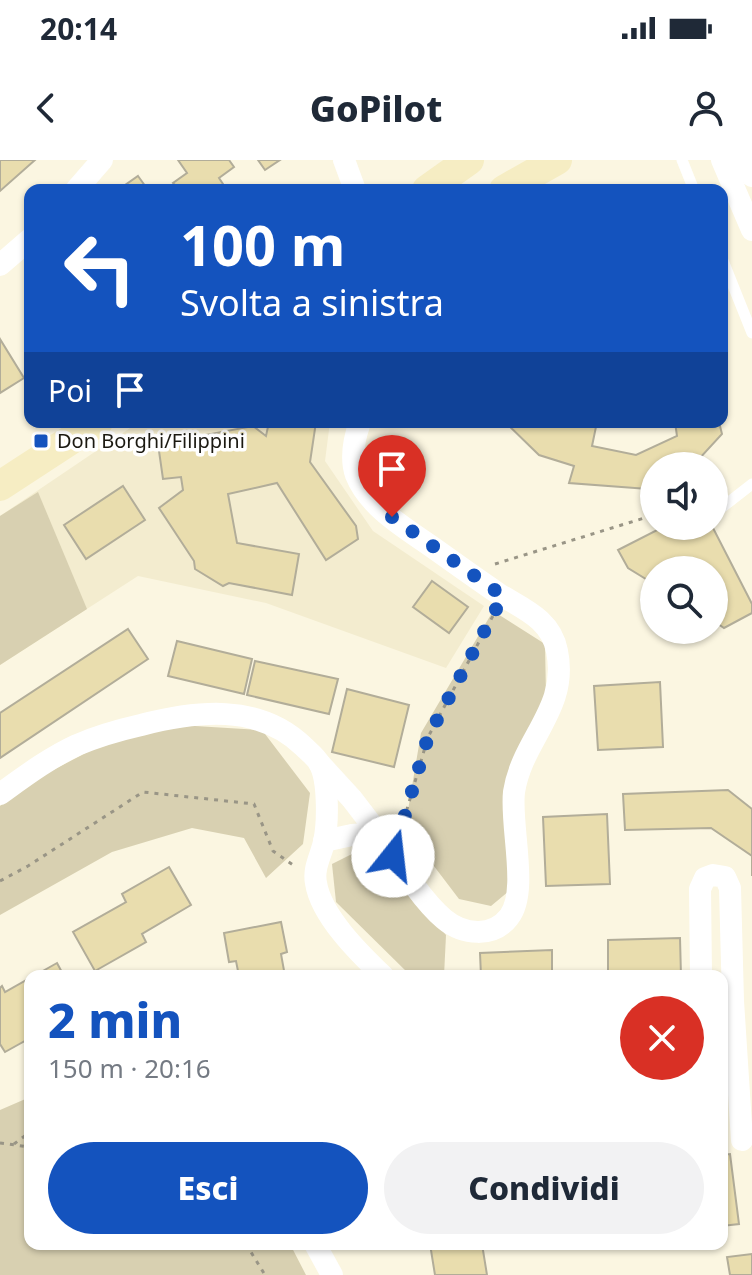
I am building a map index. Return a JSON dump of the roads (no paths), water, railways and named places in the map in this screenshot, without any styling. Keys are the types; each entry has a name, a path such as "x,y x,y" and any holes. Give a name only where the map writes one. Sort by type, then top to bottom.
{"street":[{"path":"81,184 102,160"},
{"path":"344,160 353,184"},
{"path":"437,184 469,160"},
{"path":"517,184 557,160"},
{"path":"722,160 752,230"},
{"path":"745,160 752,176"},
{"path":"0,265 24,244"},
{"path":"0,486 89,428"},
{"path":"0,794 49,760 92,739 142,724 193,714 235,714 263,721 293,737 352,799 442,917 457,927 475,932 493,930 502,924 512,912 517,899 513,815 515,787 522,763 555,699 559,668 554,640 545,625 532,613 468,573 378,505 357,476 353,457 358,428"},
{"path":"319,763 326,793 324,841 315,881 321,901 338,926 377,970"},
{"path":"324,841 378,833"},
{"path":"701,970 700,889 705,878 717,875 725,877 730,888 728,970"},
{"path":"728,1013 739,1140"},
{"path":"318,1250 332,1275"}],"lane":[{"path":"682,160 692,184"},
{"path":"728,273 752,333"},
{"path":"728,503 752,484"}],"place":[{"name":"Don Borghi/Filippini","path":"41,441"}]}
